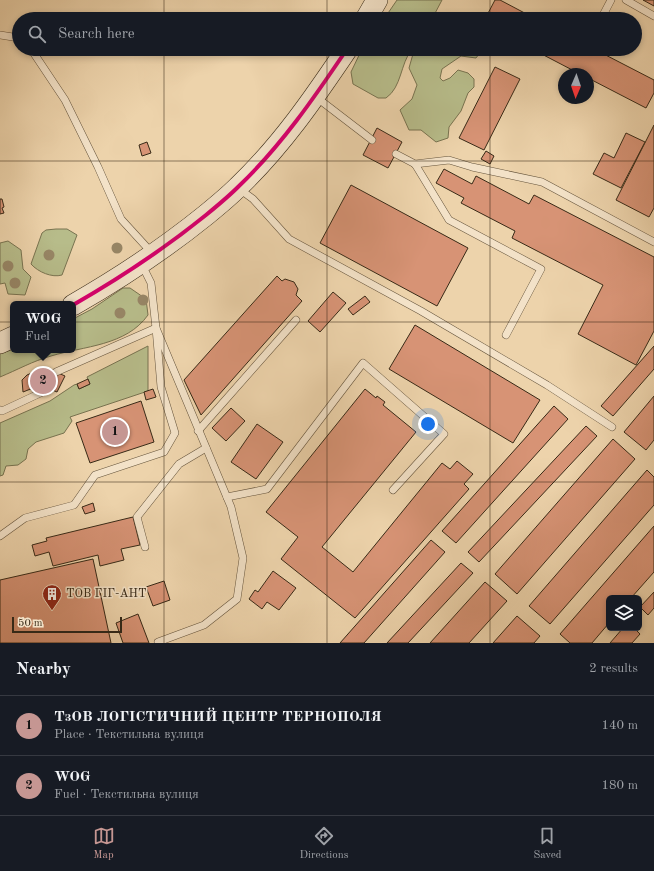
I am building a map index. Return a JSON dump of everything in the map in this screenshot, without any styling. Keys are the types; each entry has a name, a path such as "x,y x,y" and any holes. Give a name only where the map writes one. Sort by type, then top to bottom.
{"street":[{"path":"370,12 377,0"},
{"path":"76,303 147,259 187,230 238,188 272,152 315,96 342,56"},
{"path":"0,343 10,338"}],"lane":[{"path":"605,12 611,0"},
{"path":"626,0 654,16"},
{"path":"0,35 12,37"},
{"path":"0,536 25,518 74,505 95,476 164,452 175,433 161,387 151,282 147,259 121,219 98,167 65,100 36,56"},
{"path":"315,96 372,140"},
{"path":"396,154 415,164 449,220 541,269 506,335"},
{"path":"415,164 449,160 472,167 542,182 654,242"},
{"path":"238,188 253,200 289,239 421,311 548,385 612,427"},
{"path":"198,431 296,320"},
{"path":"56,372 156,328"},
{"path":"156,328 231,507 243,558 237,599 204,625 158,642"},
{"path":"227,498 267,489 363,363 444,434 393,490"},
{"path":"0,410 2,411 49,389"},
{"path":"145,548 137,517 179,464 206,448"}],"green space":[{"path":"397,0 442,0 436,12 389,12"},
{"path":"359,56 408,56 395,88 386,98 378,98 353,84 351,72"},
{"path":"412,56 461,56 442,69 440,78 443,81 450,78 458,70 468,73 474,79 474,87 468,93 461,111 449,127 448,138 436,142 421,130 409,130 400,110 412,99 417,85 409,68"},
{"path":"461,56 478,56 476,58"},
{"path":"67,229 77,235 62,275 54,276 37,270 31,264 42,233 46,230"},
{"path":"8,241 21,250 23,269 31,277 25,295 8,294 5,283 0,284 0,243"},
{"path":"123,288 130,288 146,299 148,315 139,325 116,339 76,350 76,317 92,309"},
{"path":"148,346 148,391 70,417 72,421 64,433 36,442 28,449 26,459 18,465 6,466 3,475 0,476 0,423 50,401 74,385 77,384 79,389 90,384 87,377"},
{"path":"10,350 10,353 64,353 44,358 0,377 0,354"}],"building":[{"path":"495,0 500,0 523,12 489,12"},
{"path":"643,0 654,0 654,6"},
{"path":"545,56 608,56 654,80 654,93 646,108 594,81 594,68 568,68"},
{"path":"495,67 520,79 484,150 459,138"},
{"path":"654,125 654,208 649,217 616,200"},
{"path":"377,128 402,142 388,168 363,155"},
{"path":"626,133 645,142 621,188 593,174 604,153 614,158"},
{"path":"147,142 151,153 142,156 139,145"},
{"path":"486,151 494,156 490,164 481,159"},
{"path":"444,169 472,184 476,176 529,204 534,195 654,257 654,331 636,365 578,334 603,285 512,238 515,231 461,203 464,198 436,183"},
{"path":"351,185 468,248 437,306 320,243"},
{"path":"0,199 2,199 4,207 2,208 4,213 0,214"},
{"path":"277,276 282,281 285,279 294,282 298,289 296,295 302,301 201,415 184,380"},
{"path":"333,292 346,303 320,332 308,321"},
{"path":"365,296 370,302 353,315 348,309"},
{"path":"415,325 540,400 513,443 389,369"},
{"path":"654,346 654,369 613,416 601,406"},
{"path":"47,368 65,376 57,392 36,383 33,388 23,392 22,380 27,375 39,370 45,373"},
{"path":"88,379 90,384 79,389 77,384"},
{"path":"153,389 156,397 146,400 144,392"},
{"path":"365,389 376,398 377,396 385,402 383,405 416,432 322,547 353,572 442,463 450,469 457,461 473,474 464,484 469,489 355,618 281,559 298,537 266,512"},
{"path":"654,396 654,440 646,450 624,432"},
{"path":"141,401 154,442 90,463 76,423"},
{"path":"554,406 568,419 456,543 442,531"},
{"path":"231,408 245,421 226,441 212,428"},
{"path":"257,424 283,442 256,479 231,462"},
{"path":"586,426 597,436 479,562 468,552"},
{"path":"613,439 635,459 517,594 495,574"},
{"path":"647,470 654,477 654,505 550,624 529,606"},
{"path":"93,503 95,511 85,514 82,507"},
{"path":"133,517 140,545 121,549 124,560 100,566 98,555 53,566 49,552 35,556 32,545 47,541 46,538"},
{"path":"654,526 654,572 634,595 606,595 606,627 592,643 570,643 560,634"},
{"path":"431,540 445,552 364,643 340,643"},
{"name":"ТОВ ГІГ-АНТ","path":"93,559 111,643 0,643 0,580"},
{"path":"461,563 473,573 408,643 387,643"},
{"path":"273,571 296,588 279,610 267,602 262,609 249,599 255,590 258,592"},
{"path":"164,581 170,600 153,606 146,587"},
{"path":"485,582 507,601 469,643 430,643"},
{"path":"654,592 654,608 648,615 642,609 642,605"},
{"path":"138,614 149,643 123,643 116,623"},
{"path":"517,616 540,636 534,643 493,643"},
{"path":"620,631 637,631 640,634 632,643 610,643"}],"cycle path":[{"path":"76,303 125,274 158,251 190,228 230,194 254,171 283,138 342,56"}],"place":[{"name":"WOG","path":"43,381"},
{"name":"ТзОВ ЛОГІСТИЧНИЙ ЦЕНТР ТЕРНОПОЛЯ","path":"115,432"},
{"name":"ТОВ ГІГ-АНТ","path":"52,611"}]}
